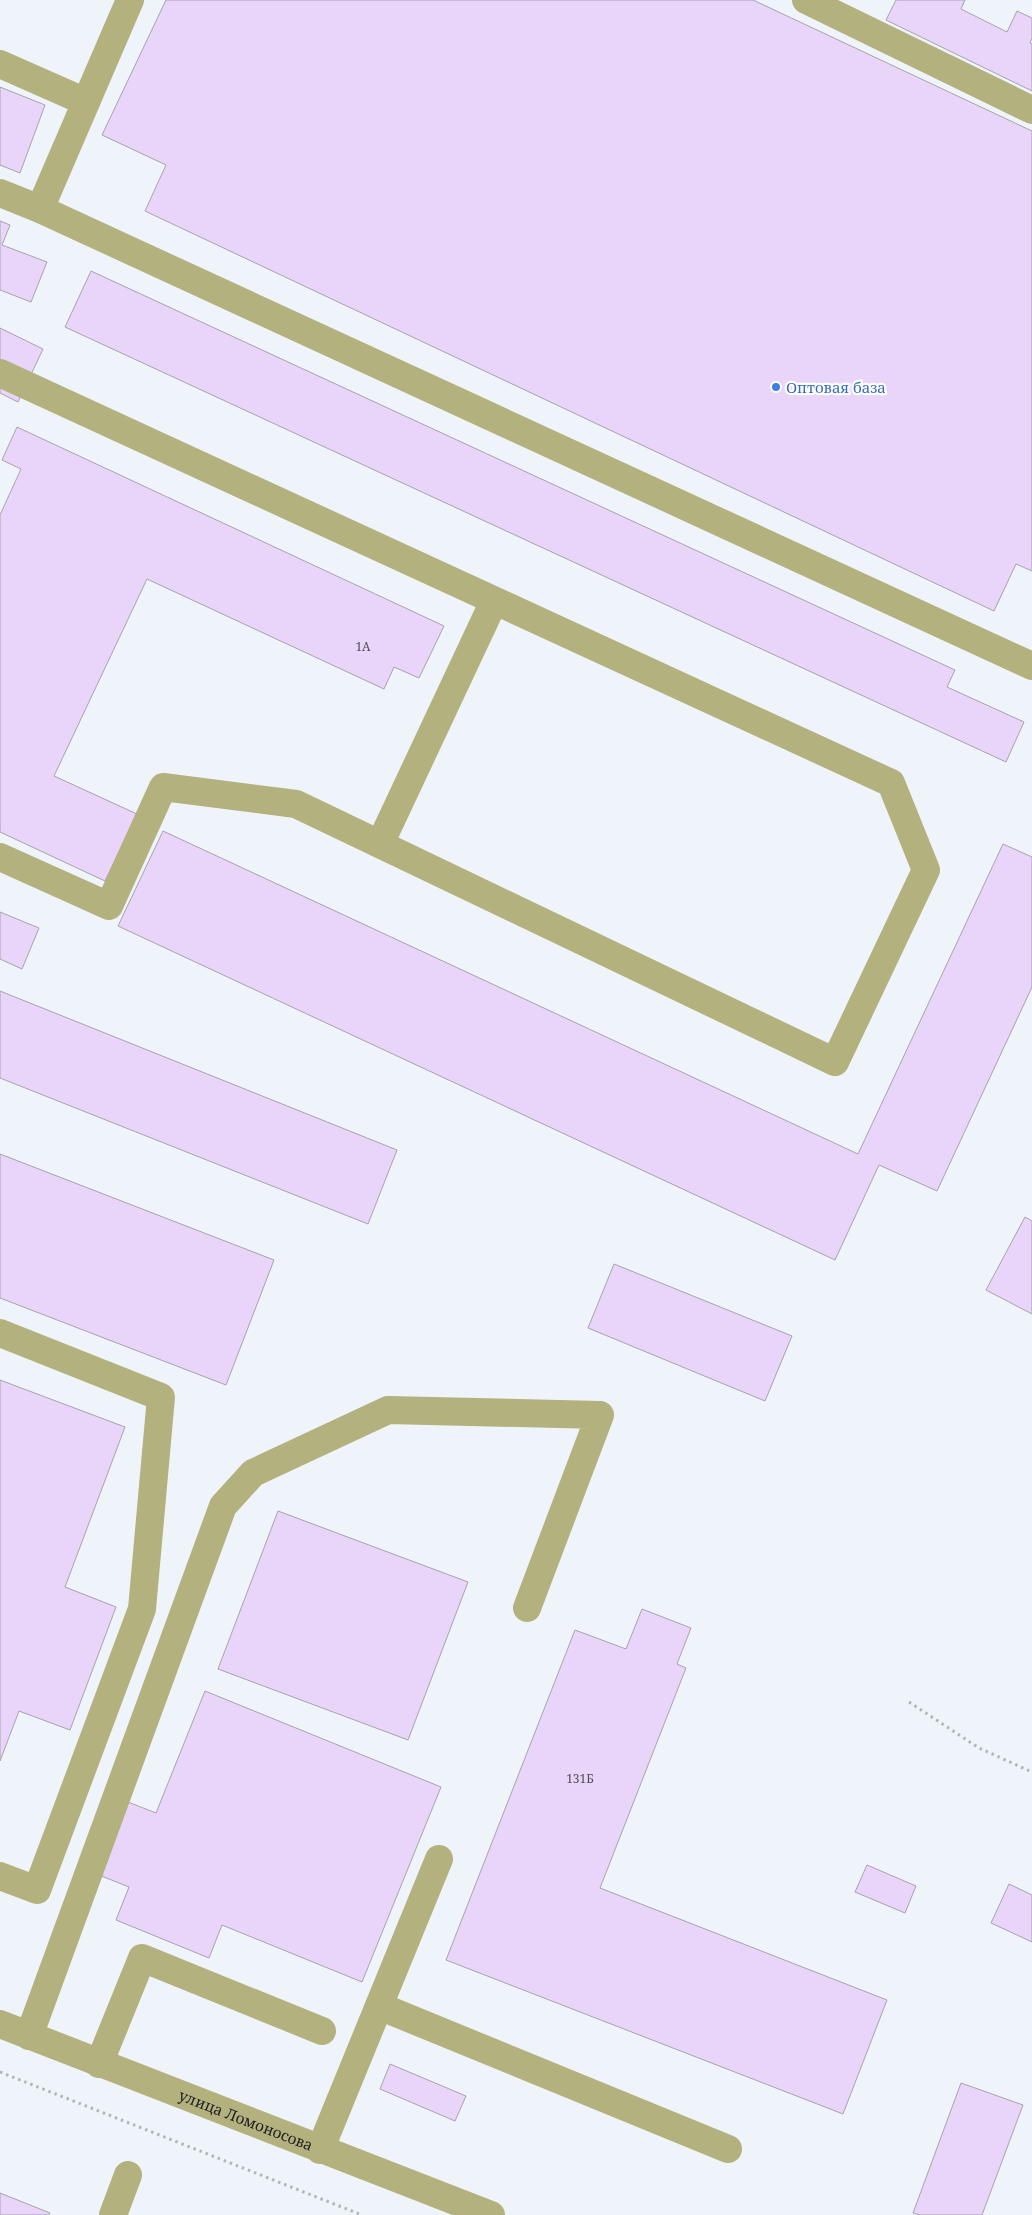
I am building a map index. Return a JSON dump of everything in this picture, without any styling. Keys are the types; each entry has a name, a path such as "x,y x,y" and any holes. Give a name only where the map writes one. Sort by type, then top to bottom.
{"street":[{"path":"40,209 130,0"},
{"path":"812,1 1032,110"},
{"path":"0,64 86,102"},
{"path":"0,192 1032,666"},
{"path":"0,373 891,784 926,870 835,1062 296,804 163,788 109,906 0,857"},
{"path":"380,844 494,601"},
{"path":"0,1333 160,1397 142,1609 37,1890 0,1876"},
{"path":"29,2036 224,1506 254,1473 388,1410 600,1415 527,1608"},
{"path":"320,2150 439,1859"},
{"path":"99,2064 142,1958 322,2031"},
{"path":"379,2006 728,2149"},
{"name":"улица Ломоносова","path":"0,2024 491,2215"},
{"path":"113,2215 128,2175"}],"path":[{"path":"909,1702 979,1748 1032,1772"},
{"path":"0,2072 362,2215"}],"building":[{"name":"Оптовая база","path":"166,0 753,0 1032,131 1032,571 1016,564 994,611 145,211 166,165 102,135"},
{"path":"896,0 965,0 961,9 1007,32 1017,11 1032,18 1032,38 1030,43 1032,44 1032,91 886,20"},
{"path":"0,87 45,105 20,173 0,165"},
{"path":"0,221 10,225 2,245 47,262 31,302 0,290"},
{"path":"91,271 955,670 947,687 1024,722 1006,762 65,327"},
{"path":"0,328 43,349 18,402 0,393"},
{"path":"17,427 444,626 419,678 394,667 384,689 147,579 54,776 137,814 105,881 0,832 0,515 21,469 2,460"},
{"path":"163,831 858,1154 1003,844 1032,857 1032,987 937,1191 879,1165 835,1260 118,926"},
{"path":"0,912 39,928 22,969 0,959"},
{"path":"0,991 397,1150 368,1224 0,1078"},
{"path":"0,1154 274,1260 226,1385 0,1298"},
{"path":"1025,1217 1032,1221 1032,1314 986,1290"},
{"path":"614,1264 792,1336 765,1401 588,1328"},
{"path":"0,1380 125,1427 65,1587 116,1607 70,1730 19,1711 0,1761"},
{"path":"278,1511 468,1582 408,1740 218,1669"},
{"path":"642,1609 691,1628 677,1664 686,1668 600,1888 887,2000 843,2114 446,1960 575,1630 626,1649"},
{"path":"205,1691 441,1787 362,1982 222,1925 209,1958 116,1920 129,1887 99,1875 128,1802 156,1813"},
{"path":"867,1865 916,1886 905,1913 855,1892"},
{"path":"1009,1884 1032,1895 1032,1942 991,1923"},
{"path":"390,2064 466,2096 455,2121 380,2089"},
{"path":"961,2083 1023,2105 982,2215 920,2215 913,2213"},
{"path":"0,2193 50,2213 49,2215 0,2215"}],"place":[{"name":"Оптовая база","path":"776,387"}]}
